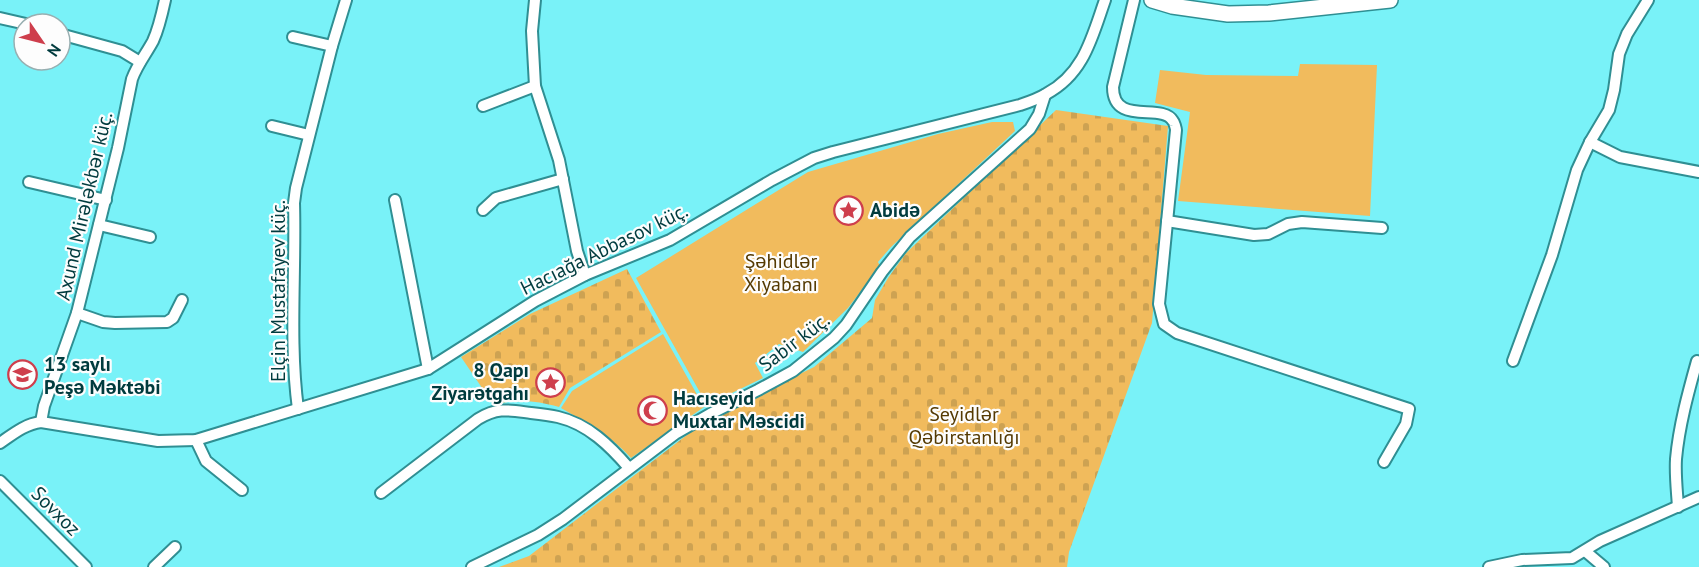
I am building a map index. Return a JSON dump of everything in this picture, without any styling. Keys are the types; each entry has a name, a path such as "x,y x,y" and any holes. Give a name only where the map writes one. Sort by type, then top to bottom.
{"main road":[{"path":"1152,0 1172,6 1228,14 1269,13 1390,0"}],"street":[{"name":"Axund Mirələkbər küç.","path":"41,422 44,406 77,313 132,79 153,40 165,0"},
{"name":"Elçin Mustafayev küç.","path":"298,409 294,357 294,203 309,135 346,0"},
{"path":"535,0 532,30 536,86 563,179 577,251 585,275"},
{"name":"Hacıağa Abbasov küç.","path":"41,422 158,441 196,440 428,369 535,301 585,275 670,240 771,180 814,158 1020,105 1045,95 1074,73 1088,50 1105,0"},
{"path":"1134,0 1113,95 1116,103 1126,110 1168,116 1174,121 1176,130 1159,304 1164,324 1177,333 1409,409 1406,424 1384,462"},
{"path":"1513,361 1552,255 1577,170 1609,110 1619,54 1627,34 1648,0"},
{"path":"72,37 122,51 140,62"},
{"path":"293,37 332,46"},
{"path":"483,106 536,86"},
{"name":"Sabir küç.","path":"472,567 538,535 588,501 675,434 783,377 834,338 910,237 1030,129 1039,114 1045,95"},
{"path":"272,126 309,135"},
{"path":"1590,142 1620,157 1699,172"},
{"path":"483,210 496,198 563,179"},
{"path":"29,182 105,200"},
{"path":"395,200 428,369"},
{"path":"1167,221 1254,235 1268,234 1288,224 1302,222 1382,228"},
{"path":"99,225 150,237"},
{"path":"77,313 104,322 166,322 173,318 182,300"},
{"path":"1678,507 1676,459 1685,405 1696,361"},
{"path":"381,493 478,419 489,412 499,410 570,421 605,442 629,468"},
{"path":"0,443 23,427 41,422"},
{"path":"196,440 206,461 242,490"},
{"name":"Sovxoz","path":"0,481 86,567"},
{"path":"1489,567 1522,560 1572,558 1600,541 1699,497"},
{"path":"154,567 175,547"},
{"path":"1586,550 1604,567"}],"green space":[{"path":"1300,64 1377,65 1370,216 1178,201 1190,112 1155,103 1160,70 1206,75 1298,76"},
{"name":"Seyidlər Qəbirstanlığı","path":"1056,110 1168,126 1152,323 1069,552 1067,567 499,567 529,556 709,418 814,367 872,318 875,300 906,253"},
{"name":"Şəhidlər Xiyabanı","path":"992,122 1013,122 1015,131 891,247 878,262 880,266 848,308 803,352 779,344 755,363 763,378 707,405 636,278 808,172 938,134"},
{"path":"627,269 661,332 570,388 559,407 526,401 493,404 461,357 530,314"},
{"path":"663,334 704,407 631,458 606,436 561,408 572,391"}],"place":[{"name":"Abidə","path":"849,210"},
{"name":"13 saylı Peşə Məktəbi","path":"23,375"},
{"name":"8 Qapı Ziyarətgahı","path":"550,382"},
{"name":"Hacıseyid Muxtar Məscidi","path":"652,410"}]}
